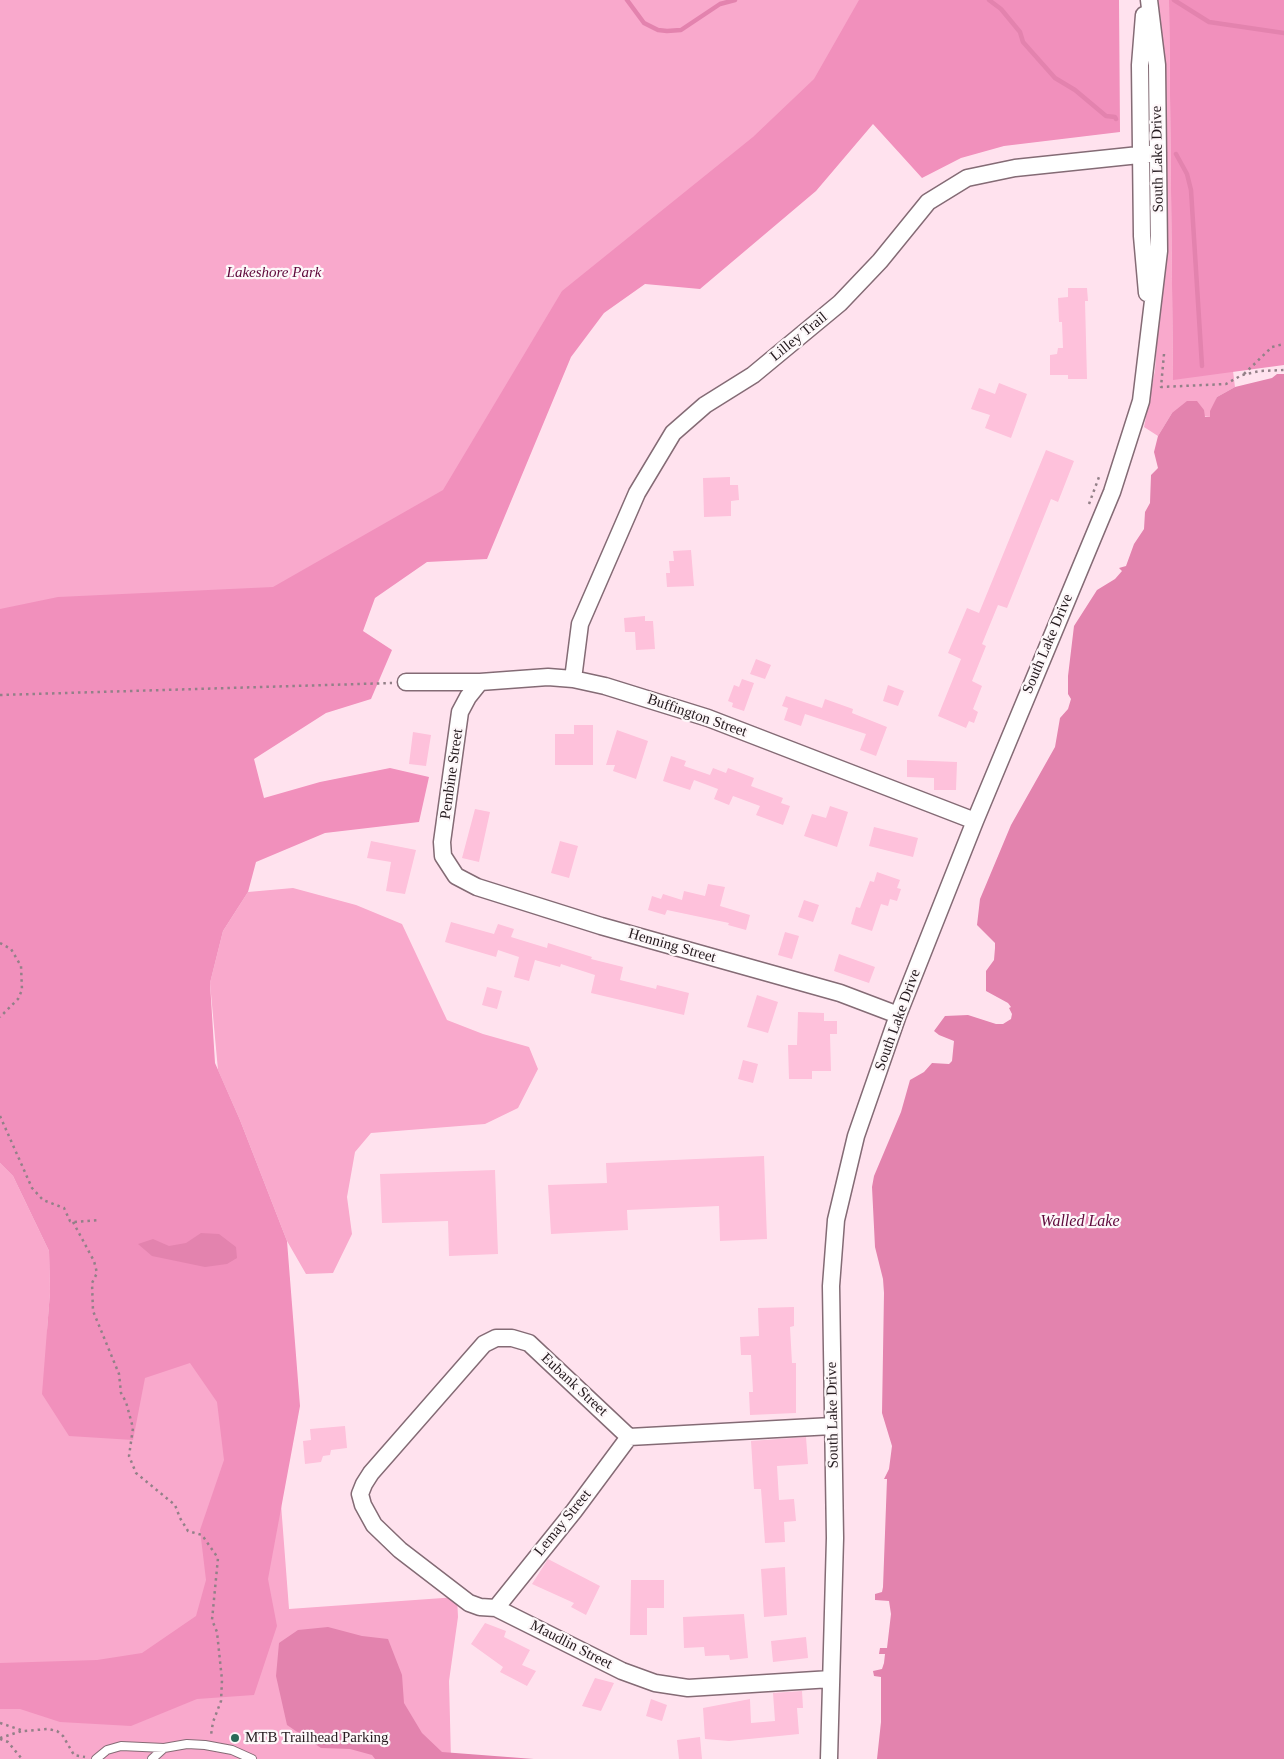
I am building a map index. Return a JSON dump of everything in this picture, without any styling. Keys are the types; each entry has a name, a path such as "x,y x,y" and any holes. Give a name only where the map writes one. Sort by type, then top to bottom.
{"street":[{"name":"South Lake Drive","path":"829,1759 835,1538 831,1286 836,1220 856,1136 898,1016 975,821 1112,492 1141,401 1159,251 1157,65 1148,0"},
{"name":"South Lake Drive","path":"1148,0 1140,65 1142,236 1150,318"},
{"name":"Lilley Trail","path":"573,679 580,624 637,493 673,433 705,406 753,375 840,303 880,261 928,202 967,178 1015,168 1158,153"},
{"name":"Buffington Street","path":"406,682 480,682 516,678 573,679 625,691 708,718 975,821"},
{"name":"Pembine Street","path":"451,869 443,856 442,842 460,712 468,697 480,682"},
{"name":"Henning Street","path":"451,869 456,876 477,887 601,926 840,993 898,1016"},
{"name":"Eubank Street","path":"360,1494 371,1473 484,1344 496,1338 512,1338 529,1343 629,1437"},
{"path":"629,1437 832,1426"},
{"name":"Lemay Street","path":"496,1608 574,1511 629,1437"},
{"name":"Maudlin Street","path":"360,1494 363,1505 374,1525 400,1550 469,1603 480,1607 496,1608 622,1671 655,1684 711,1689 831,1680"}],"lane":[{"path":"96,1758 107,1750 120,1746 164,1748 187,1744 232,1750 252,1759"},
{"path":"152,1759 164,1748"}],"path":[{"path":"1164,347 1161,387 1226,384 1242,375 1272,347 1284,344"},
{"path":"1242,375 1260,371 1284,370"},
{"path":"1087,508 1101,472"},
{"path":"0,695 406,682"},
{"path":"0,943 11,949 21,966 22,990 18,999 0,1018"},
{"path":"0,1116 32,1188 43,1200 64,1208 94,1261 97,1273 92,1283 93,1311 119,1374 120,1392 126,1402 133,1428 129,1456 136,1473 175,1505 188,1531 202,1535 218,1558 212,1620 217,1632 221,1656 222,1701 213,1722 210,1746"},
{"path":"73,1222 100,1220"},
{"path":"0,1723 24,1731"},
{"path":"0,1738 24,1731 48,1729 57,1731 63,1736 74,1757 96,1758"},
{"path":"0,1738 8,1742 22,1759"}],"green space":[{"name":"Lakeshore Park","path":"0,0 885,0 805,153 598,301 444,502 353,570 0,690"},
{"path":"1155,0 1169,0 1173,379 1233,371 1235,387 1217,397 1210,417 1172,413 1158,436 1144,427 1155,370 1163,255"},
{"path":"293,888 356,905 402,924 447,1020 483,1034 529,1047 538,1069 518,1108 485,1124 371,1133 355,1152 347,1197 352,1234 333,1273 306,1274 287,1241 240,1120 218,1070 210,983 223,931 248,892"},
{"path":"0,1163 13,1176 49,1251 50,1292 47,1331 267,1321 289,1609 457,1597 458,1617 449,1681 451,1759 0,1759"}],"shaded area":[{"path":"859,0 1119,0 1120,132 1004,146 961,158 922,178 873,124 816,191 700,289 645,284 604,313 571,357 487,559 427,562 375,598 363,631 392,650 371,699 326,713 254,759 264,798 320,782 390,768 429,777 419,822 325,833 256,862 248,892 223,931 210,983 215,1063 240,1120 287,1241 300,1406 268,1579 277,1626 254,1695 197,1699 131,1726 60,1722 20,1709 0,1709 0,1663 97,1660 142,1653 196,1616 206,1580 200,1530 224,1460 217,1402 190,1363 145,1378 133,1440 69,1436 42,1394 50,1292 49,1251 13,1176 0,1163 0,609 58,597 273,587 443,490 562,291 753,137 814,79"},
{"path":"1169,0 1284,0 1284,365 1173,380"}],"water":[{"name":"Walled Lake","path":"1277,374 1284,374 1284,1759 877,1759 881,1722 881,1677 874,1676 873,1671 882,1669 884,1663 885,1654 879,1654 880,1648 887,1648 891,1614 889,1601 875,1600 875,1594 882,1592 883,1587 887,1479 884,1479 889,1469 892,1446 882,1413 884,1293 883,1279 875,1247 872,1187 874,1176 901,1112 910,1080 924,1072 932,1063 949,1064 952,1061 954,1041 934,1031 945,1016 968,1015 996,1024 1003,1024 1011,1019 1012,1014 1009,1008 1011,1007 1008,1003 986,991 986,971 994,960 995,943 977,925 980,899 1011,825 1055,747 1060,718 1068,709 1071,699 1068,694 1068,676 1074,626 1097,590 1115,579 1122,571 1119,568 1126,566 1134,544 1144,529 1145,512 1150,503 1151,475 1158,468 1154,452 1158,436 1172,413 1187,401 1197,401 1204,410 1205,417 1210,417 1210,411 1217,397 1235,387 1272,378"},
{"path":"201,1233 219,1234 236,1247 237,1258 227,1264 205,1267 152,1256 138,1244 153,1239 169,1246 186,1243"},
{"path":"328,1627 362,1636 388,1639 402,1675 404,1703 422,1733 442,1752 534,1759 375,1759 372,1755 350,1749 321,1748 287,1725 276,1676 279,1643 298,1630"}],"building":[{"path":"1068,288 1087,288 1088,301 1085,301 1087,379 1068,379 1068,375 1050,375 1050,355 1057,354 1058,348 1063,348 1062,322 1059,322 1058,298 1068,297"},
{"path":"999,383 1027,394 1011,438 985,428 990,415 971,409 979,388 995,394"},
{"path":"1046,450 1074,461 1058,502 1051,499 1007,608 998,605 982,644 986,646 972,681 982,686 973,709 978,712 974,723 969,721 966,728 938,716 961,659 948,653 967,608 979,613"},
{"path":"730,477 730,485 738,485 739,500 731,501 731,516 704,517 703,478"},
{"path":"691,550 694,586 667,587 666,573 670,573 669,561 674,561 673,551"},
{"path":"645,616 645,621 653,621 655,649 636,650 635,632 625,632 624,618"},
{"path":"756,659 771,665 765,679 750,674"},
{"path":"742,679 754,683 744,711 732,707 733,703 728,701 734,685 739,687"},
{"path":"888,685 904,691 898,706 883,701"},
{"path":"786,696 822,708 825,699 853,709 852,713 887,727 876,756 860,750 866,734 805,714 801,726 784,720 788,708 782,706"},
{"path":"574,725 593,725 593,765 555,765 555,734 574,734"},
{"path":"617,730 648,741 636,779 613,771 615,765 606,765"},
{"path":"413,732 431,735 426,766 409,764"},
{"path":"671,756 686,761 684,766 710,775 713,768 726,773 728,768 754,778 751,786 783,798 781,803 790,806 783,825 756,815 760,806 733,796 729,805 714,799 718,789 694,780 690,790 663,781"},
{"path":"907,760 957,762 956,790 934,790 934,778 907,777"},
{"path":"830,806 848,812 837,847 804,836 812,814 826,818"},
{"path":"475,809 490,812 479,862 462,858"},
{"path":"874,827 918,838 913,857 869,846"},
{"path":"371,841 416,850 405,894 386,891 391,862 367,858"},
{"path":"560,841 578,846 569,878 551,873"},
{"path":"877,872 900,880 897,888 901,889 897,901 890,899 888,906 881,904 872,931 851,924 856,907 860,908 870,881 874,882"},
{"path":"708,884 725,887 720,906 750,915 746,930 728,925 729,923 667,910 665,915 648,910 652,896 661,899 663,894 682,900 684,891 705,896"},
{"path":"804,900 819,905 813,922 798,917"},
{"path":"451,922 494,934 498,924 514,929 511,937 547,948 548,943 592,957 591,959 623,967 620,980 656,989 657,985 689,993 684,1015 591,993 595,975 561,964 560,967 535,960 529,981 514,977 519,957 498,950 496,957 445,942"},
{"path":"785,932 799,936 792,959 778,955"},
{"path":"839,954 875,967 869,983 834,971"},
{"path":"487,987 502,991 497,1009 482,1005"},
{"path":"757,995 778,1002 768,1033 747,1027"},
{"path":"798,1012 824,1013 824,1021 837,1021 837,1034 830,1034 831,1071 812,1071 812,1079 789,1079 788,1045 797,1045"},
{"path":"743,1060 758,1064 753,1083 738,1079"},
{"path":"764,1156 767,1239 720,1241 719,1206 627,1210 628,1230 551,1234 548,1185 607,1183 606,1163"},
{"path":"495,1170 498,1254 449,1256 448,1221 382,1223 380,1174"},
{"path":"794,1307 794,1326 790,1327 792,1363 796,1363 796,1413 750,1415 749,1392 753,1392 751,1355 741,1355 740,1337 759,1336 758,1308"},
{"path":"345,1426 347,1448 331,1450 330,1455 323,1456 321,1462 305,1464 303,1441 311,1440 310,1429"},
{"path":"806,1437 808,1464 777,1466 779,1500 794,1499 796,1521 784,1522 785,1542 765,1543 761,1489 754,1489 751,1441"},
{"path":"548,1559 600,1586 586,1615 571,1607 574,1603 532,1584"},
{"path":"785,1567 787,1615 764,1617 761,1569"},
{"path":"631,1580 664,1580 664,1608 647,1608 647,1635 630,1635"},
{"path":"744,1614 748,1658 730,1660 729,1655 705,1656 704,1647 684,1648 683,1617"},
{"path":"485,1623 506,1631 504,1637 530,1650 522,1665 536,1671 527,1686 500,1672 503,1667 471,1644"},
{"path":"806,1637 808,1658 773,1662 771,1641"},
{"path":"595,1678 614,1683 601,1711 582,1706"},
{"path":"802,1691 803,1708 797,1708 799,1734 729,1741 705,1739 703,1708 750,1699 751,1723 775,1721 773,1693"},
{"path":"651,1699 667,1705 662,1721 646,1716"},
{"path":"700,1737 702,1759 679,1759 677,1740"}],"waterway":[{"path":"627,0 644,23 658,30 667,31 681,30 720,4 735,0"},
{"path":"989,0 1001,9 1020,32 1023,42 1055,78 1075,90 1106,116 1115,117 1116,119"},
{"path":"1174,0 1209,22 1284,33"},
{"path":"1176,154 1187,174 1191,190 1202,366"}],"place":[{"name":"MTB Trailhead Parking","path":"235,1738"}]}
